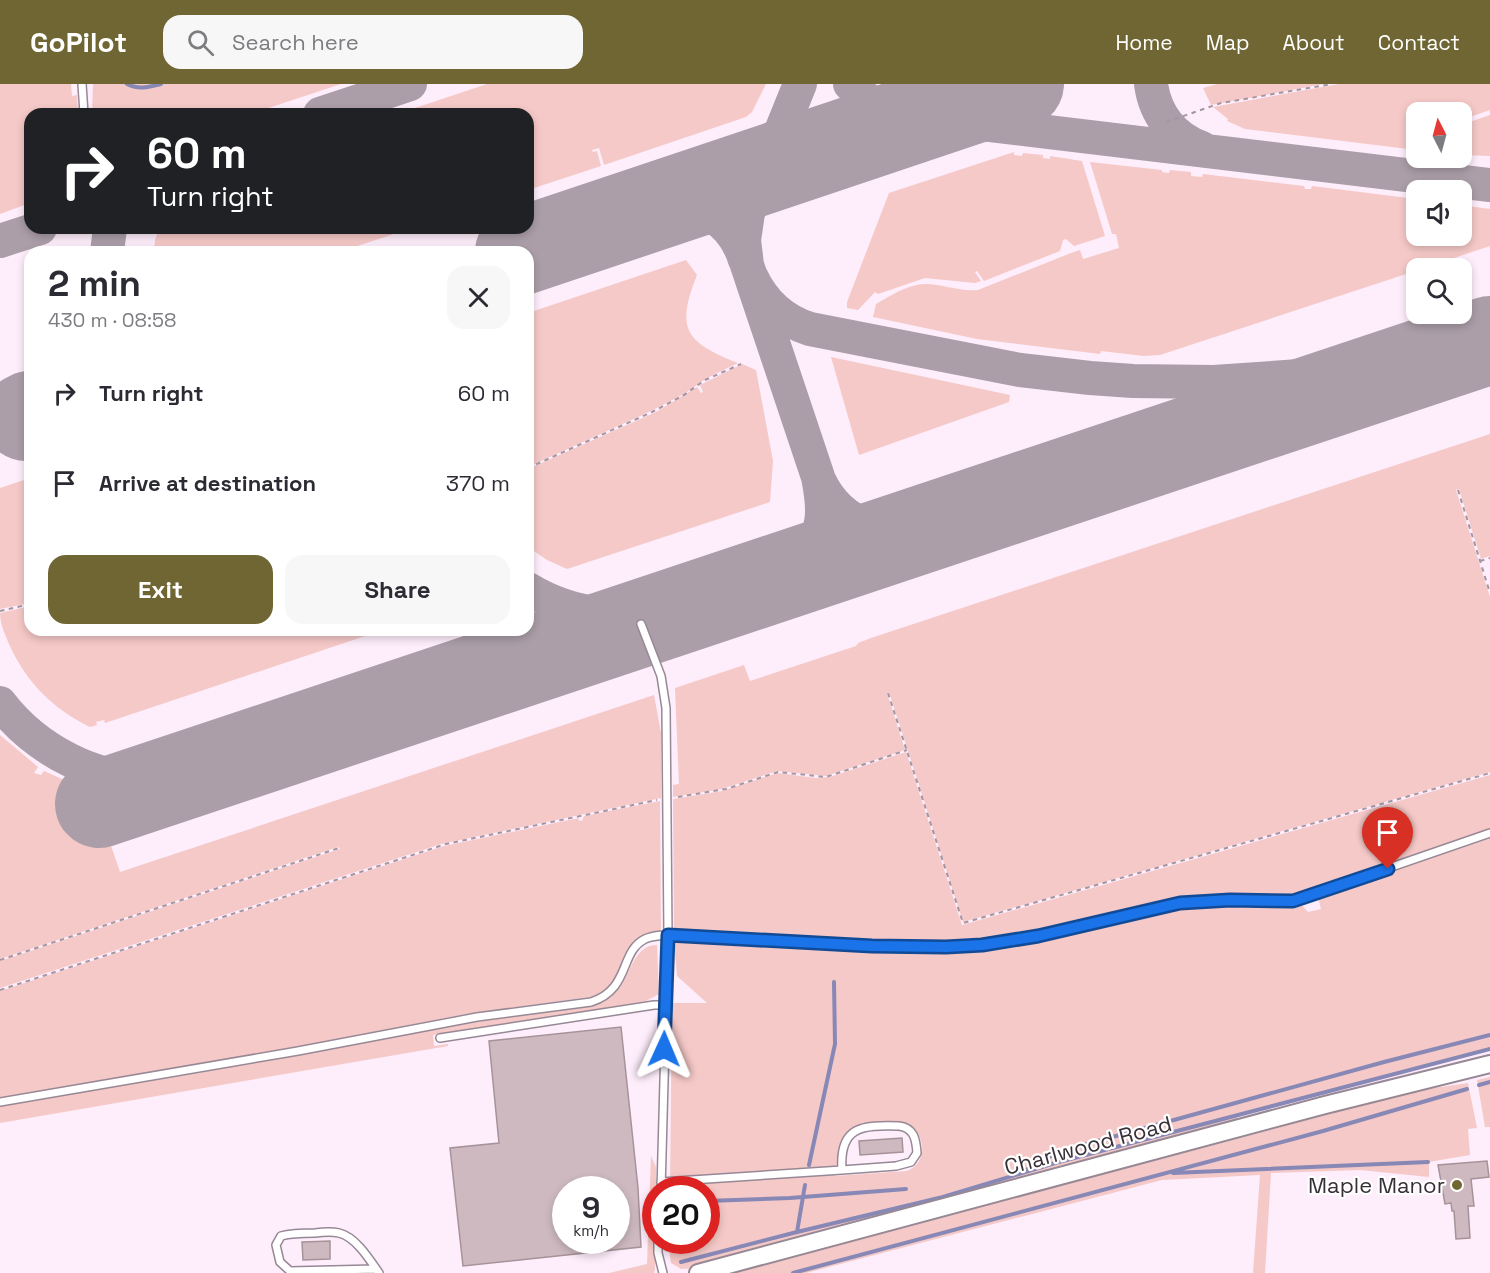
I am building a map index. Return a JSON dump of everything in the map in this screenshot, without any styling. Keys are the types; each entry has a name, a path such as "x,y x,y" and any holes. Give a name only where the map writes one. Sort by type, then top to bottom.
{"street":[{"name":"Charlwood Road","path":"698,1273 1490,1064"}],"lane":[{"path":"82,84 84,108"},
{"path":"641,624 658,668 665,697 668,935 661,1176"},
{"path":"0,1102 477,1017 591,1002 604,996 615,987 634,948 651,937 668,935 893,947 946,947 1006,942 1180,903 1230,900 1293,901 1490,833"},
{"path":"440,1038 666,1005"},
{"path":"720,1181 842,1170 909,1163 917,1153 915,1137 910,1130 902,1126 857,1129 846,1139 842,1154 842,1170"},
{"path":"290,1234 341,1234 357,1245 378,1271 290,1271 280,1262 276,1245 281,1236 290,1234"},
{"path":"658,1254 663,1273"}],"path":[{"path":"1166,122 1221,104 1332,84"},
{"path":"534,465 652,412 684,395 705,380 741,363"},
{"path":"1458,490 1490,593"},
{"path":"1480,561 1490,558"},
{"path":"0,611 24,605"},
{"path":"888,693 963,923 1490,773"},
{"path":"0,990 446,844 726,789 778,772 826,777 907,750"},
{"path":"0,960 339,848"}],"shaded area":[{"path":"0,84 71,84 72,96 77,95 78,108 24,108 24,205 0,214"},
{"path":"93,84 341,84 268,108 92,108"},
{"path":"487,84 766,84 752,112 746,117 604,165 599,148 592,150 597,151 601,166 534,188 534,108 415,108"},
{"path":"1217,84 1324,84 1211,105 1203,88"},
{"path":"1339,84 1490,84 1490,110 1472,116 1472,102 1406,102 1406,149 1245,129 1227,121 1228,119 1213,107"},
{"path":"1490,115 1490,156 1472,155 1472,121"},
{"path":"1014,152 1014,155 1022,156 1023,153 1043,155 1043,158 1050,159 1050,156 1082,161 1105,236 1074,246 1066,239 1063,240 1060,251 984,281 977,271 975,272 981,281 975,283 925,278 878,294 875,292 858,310 847,308 847,302 889,193"},
{"path":"1090,162 1162,170 1162,172 1169,173 1170,170 1191,172 1191,176 1202,177 1203,174 1304,186 1305,189 1311,189 1312,186 1406,198 1406,246 1472,246 1472,207 1490,209 1490,246 1454,258 1406,258 1406,274 1160,355 1144,356 1101,351 1100,354 977,339 873,317 876,304 913,286 932,284 978,290 1080,250 1083,259 1119,248 1116,234 1112,234"},
{"path":"157,234 394,234 357,246 154,246"},
{"path":"686,260 697,275 687,309 690,332 707,348 738,363 707,378 684,394 651,411 534,464 534,311"},
{"path":"831,357 1010,395 1009,402 859,455"},
{"path":"742,364 756,370 773,461 770,502 567,569 534,551 534,466 656,412 697,387 701,393 703,392 700,385"},
{"path":"1490,434 1490,556 1481,559 1459,489 1456,490 1490,597 1490,772 963,922 889,692 887,693 905,750 826,776 777,771 722,789 673,797 673,785 679,784 675,688 744,665 750,681 856,646 871,638"},
{"path":"24,480 24,604 0,609 0,488"},
{"path":"24,607 24,636 365,636 105,723 104,720 96,722 97,725 90,727 64,712 32,682 9,644 0,613"},
{"path":"654,695 661,733 661,798 441,844 0,988 0,961 340,849 338,847 0,959 0,735 38,767 34,773 41,775 44,771 93,793 120,872"},
{"path":"906,752 962,925 1490,775 1490,829 1307,893 1303,894 1301,888 1302,895 1178,899 1045,931 963,942 868,942 674,930 673,799 722,791 777,773 816,778 830,777"},
{"path":"660,801 661,931 646,935 636,942 629,950 615,979 597,996 466,1014 286,1049 0,1099 0,991 444,846 579,818 578,820 582,821 584,816"},
{"path":"1490,835 1490,1050 1238,1116 1235,1123 699,1268 681,1269 671,1263 670,1254 720,1254 720,1176 670,1176 672,1003 707,1003 677,976 674,941 682,938 878,950 956,950 1018,944 1128,916 1189,905 1300,903 1308,912 1321,909 1318,897","holes":["866,1124 911,1127 922,1144 922,1151 918,1163 913,1168 907,1171 835,1176 842,1143 857,1127"]},
{"path":"657,945 659,994 646,1001 433,1035 434,1046 448,1044 448,1046 0,1123 0,1106 432,1029 603,1002 619,988 640,952"},
{"path":"1490,1077 1490,1127 1485,1127 1477,1080"},
{"path":"1468,1083 1477,1128 1468,1129 1470,1155 1429,1162 1429,1177 1360,1170 1271,1173 1265,1273 1253,1273 1260,1175 1162,1180 806,1273 734,1273 1359,1106 1427,1089"},
{"path":"651,1156 656,1167 656,1176 650,1176"},
{"path":"647,1254 655,1254 654,1273 609,1273 647,1264"}],"building":[{"path":"621,1027 638,1188 641,1247 630,1248 630,1176 552,1176 552,1254 575,1254 463,1266 450,1148 499,1143 489,1041"},
{"path":"902,1138 903,1152 860,1155 859,1141"},
{"name":"Maple Manor","path":"1487,1161 1489,1177 1471,1179 1474,1206 1468,1206 1470,1238 1456,1239 1454,1211 1452,1211 1451,1203 1445,1204 1438,1165"},
{"path":"330,1241 330,1259 303,1260 302,1242"}],"waterway":[{"path":"127,84 139,87 161,84"},
{"path":"809,1165 835,1044 834,982"},
{"path":"1024,1171 1058,1152 1490,1035"},
{"path":"805,1185 797,1232 943,1197 1055,1163 1490,1049"},
{"path":"1479,1085 1490,1082"},
{"path":"793,1273 1323,1131 1467,1089"},
{"path":"1173,1173 1428,1162"},
{"path":"720,1200 790,1198 906,1189"},
{"path":"681,1262 797,1232"}],"taxiway":[{"path":"338,108 410,84"},
{"path":"778,577 803,554 817,535 821,524 821,496 818,477 747,265 744,240 748,213 800,84"},
{"path":"850,84 875,104 906,115 1490,185"},
{"path":"1151,84 1153,95 1167,124 1182,138 1202,148"},
{"path":"655,206 685,207 711,215 732,233 745,260"},
{"path":"0,241 24,233"},
{"path":"108,246 109,234"},
{"path":"751,276 761,294 774,309 791,321 810,329 1020,370 1090,378 1214,382 1314,375 1392,362 1490,339"},
{"path":"0,425 24,418"},
{"path":"819,480 837,507 862,523 891,530 923,529"},
{"path":"534,592 564,606 600,614 677,611"},
{"path":"0,703 31,735 69,760 90,769 112,775 156,778 219,763"}],"runway":[{"path":"534,247 1020,84"},
{"path":"99,804 1490,340"}],"place":[{"name":"Maple Manor","path":"1457,1185"}],"route":[{"path":"664,1049 668,935 872,946 982,945 1038,936 1171,904 1230,900 1293,901 1388,869"}]}
